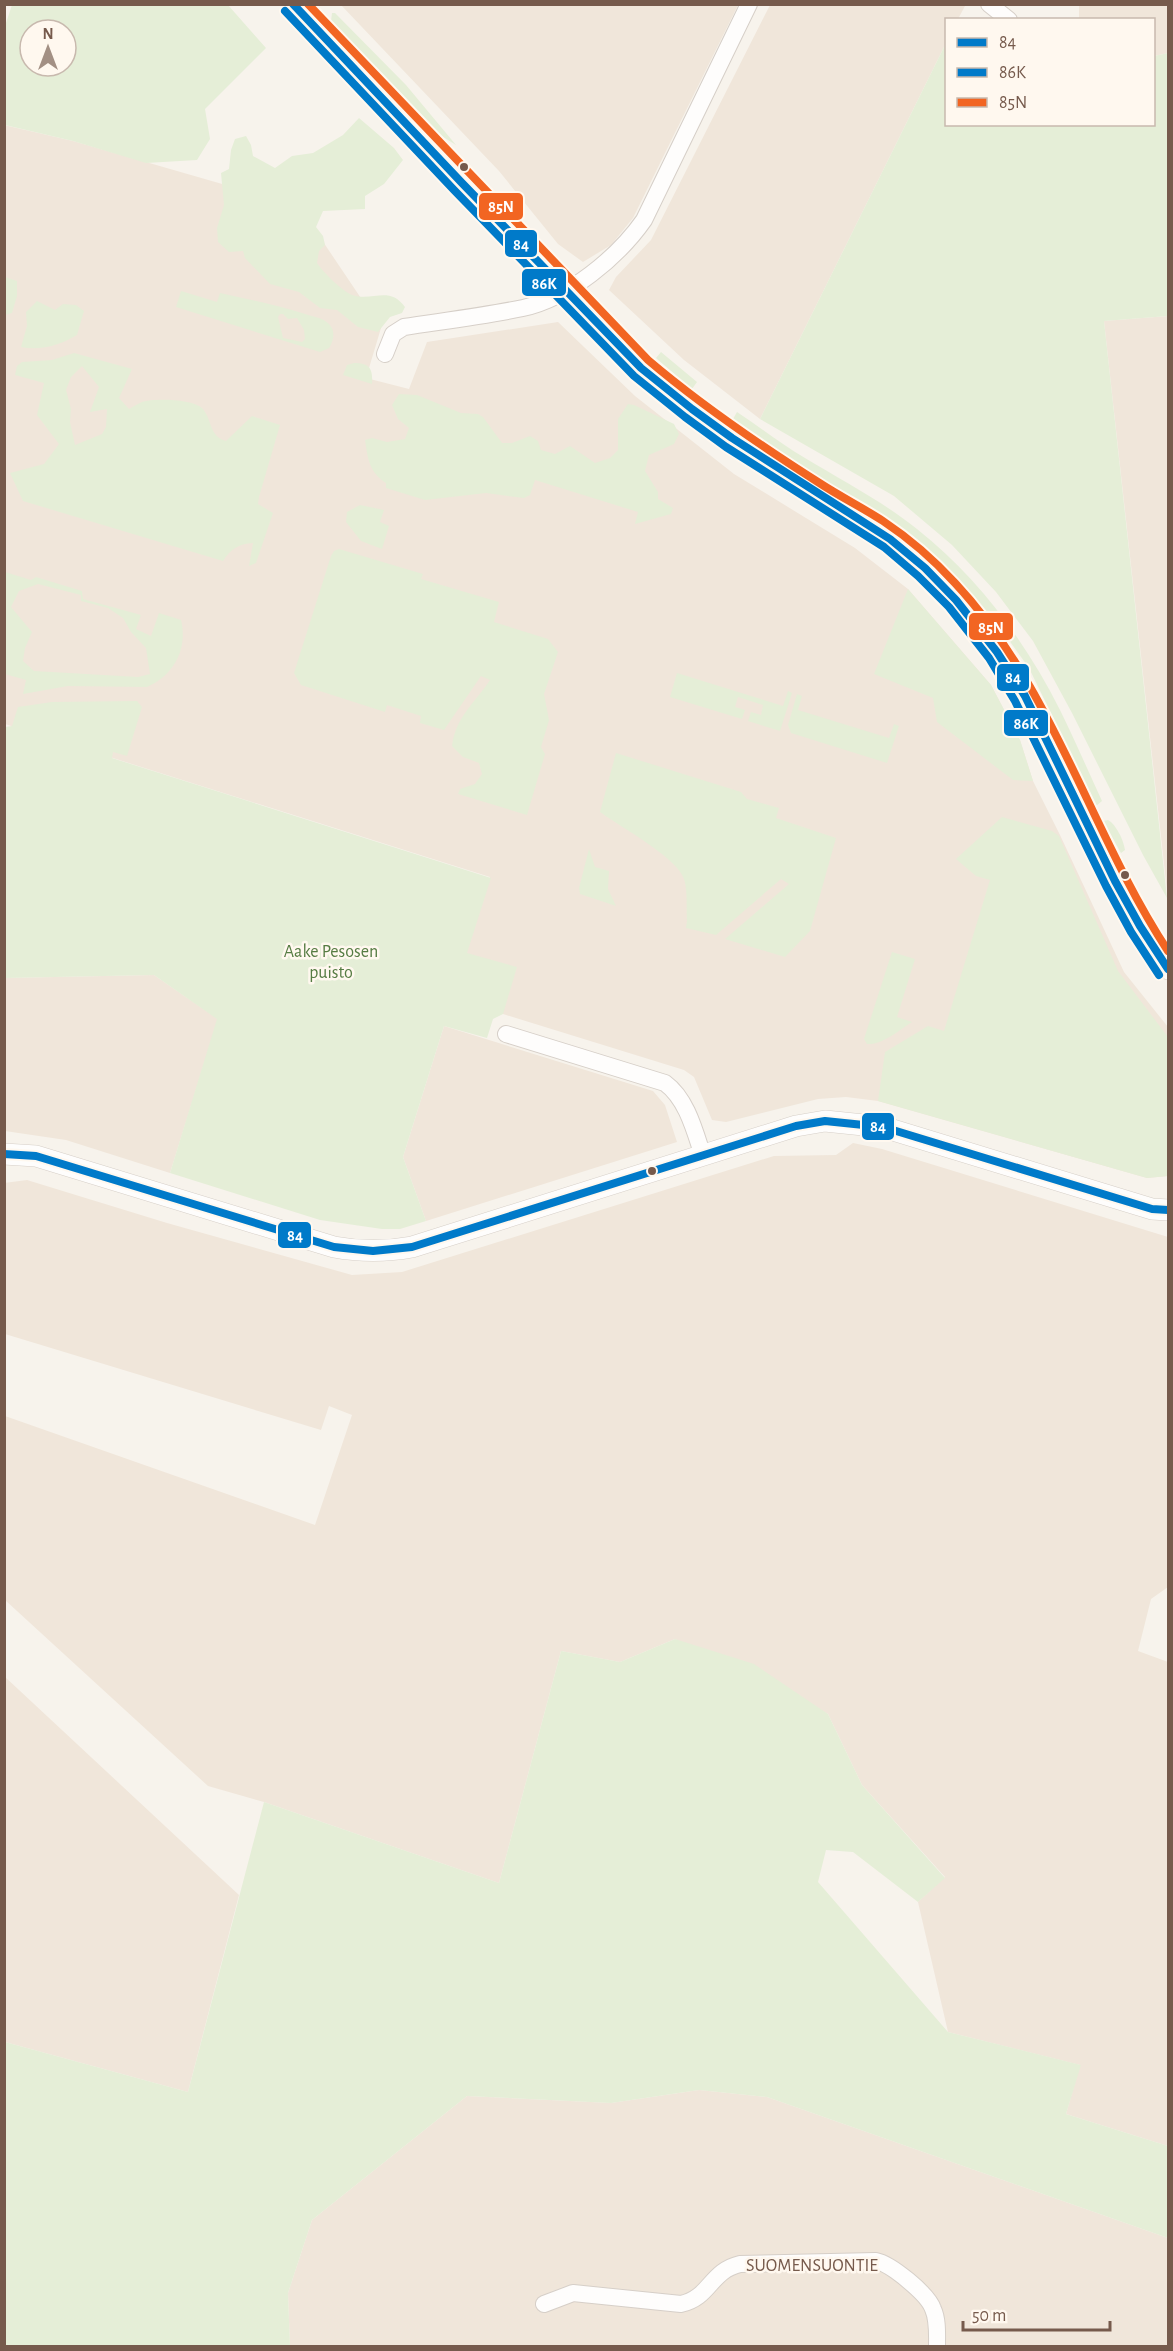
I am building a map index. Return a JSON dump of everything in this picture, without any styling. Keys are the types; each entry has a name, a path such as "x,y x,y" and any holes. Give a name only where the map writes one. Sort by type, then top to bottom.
{"street":[{"path":"293,4 447,168 567,290 619,347 651,377 688,407 770,464 885,535 926,569 964,608 990,639 1012,671 1036,715 1133,915 1168,969"},
{"path":"385,354 393,334 404,327 525,308 567,290 620,250 644,220 749,4"},
{"path":"989,4 1007,18"},
{"path":"506,1034 665,1083 675,1090 681,1100 703,1156"},
{"path":"4,1154 36,1156 334,1247 366,1252 412,1247 796,1126 825,1121 884,1127 1152,1209 1168,1210"},
{"name":"SUOMENSUONTIE","path":"544,2304 573,2293 681,2304 698,2298 722,2271 740,2264 876,2261 892,2268 932,2305 935,2314 937,2346"}],"shaded area":[{"path":"961,4 965,6 959,18 945,18 945,45 760,419 684,360 609,290 616,277 651,240 770,5"},
{"path":"341,5 738,5 633,218 611,245 583,262 558,244 499,171"},
{"path":"1079,5 1168,5 1168,53 1155,56 1155,18 1079,18"},
{"path":"4,125 73,141 299,206 381,328 366,378 409,389 427,342 558,322 635,396 734,474 855,548 908,589 991,685 1020,740 1033,781 1124,972 1168,1027 1168,1176 1147,1178 878,1101 846,1097 818,1099 726,1122 712,1120 694,1077 684,1070 503,1014 453,995 490,877 5,724"},
{"path":"1168,316 1168,900 1104,321"},
{"path":"154,975 218,1019 170,1173 66,1140 5,1131 4,978"},
{"path":"444,1026 653,1091 665,1105 677,1142 426,1221 403,1157"},
{"path":"853,1143 882,1149 1168,1237 1168,1587 1151,1599 1138,1651 1168,1662 1168,2146 1066,2114 1080,2065 948,2032 918,1902 945,1877 862,1785 828,1714 675,1639 620,1662 561,1651 499,1883 264,1802 208,1786 5,1600 5,1416 315,1525 352,1415 329,1406 321,1430 5,1334 4,1183 27,1180 167,1223 352,1275 402,1272 774,1156 836,1155"},
{"path":"4,1676 239,1895 188,2092 5,2042"},
{"path":"699,2090 767,2097 1168,2238 1168,2346 290,2346 288,2293 312,2220 467,2096 611,2103"}],"green space":[{"path":"12,5 228,5 266,48 205,109 210,139 197,160 146,163 73,141 5,125 5,26"},
{"path":"332,13 335,13 406,85 456,145 440,135 331,21"},
{"path":"945,45 945,126 1155,126 1155,56 1168,53 1168,316 1104,321 1167,898 1033,641 996,592 952,545 894,496 760,419"},
{"path":"359,118 394,148 403,160 384,184 365,196 365,209 323,211 316,227 323,236 325,245 319,251 317,263 333,281 352,295 367,297 387,295 399,300 405,307 402,313 390,317 378,332 358,327 337,310 320,308 299,292 270,284 245,258 243,251 229,252 218,242 217,228 224,205 221,173 229,169 235,139 246,136 253,156 275,168 292,156 313,153 343,135"},
{"path":"5,277 17,281 17,296 12,313 5,315"},
{"path":"181,291 217,302 220,293 319,318 331,326 333,338 329,348 320,352 176,307","holes":["283,314 288,319 297,318 304,330 305,339 302,342 283,338 278,317"]},
{"path":"37,301 55,310 63,304 76,305 84,311 77,335 50,346 21,347 27,326 26,312"},
{"path":"661,352 697,382 692,389 656,358"},
{"path":"74,353 132,369 119,398 129,409 142,402 155,400 182,401 197,405 205,412 216,436 226,441 252,416 280,425 259,497 258,504 273,513 256,563 249,566 253,543 235,548 223,561 23,501 10,473 44,464 59,444 37,415 44,383 15,375 17,366 22,362 52,360","holes":["82,366 99,387 90,412 107,409 106,427 102,434 75,445 70,422 71,409 66,390 71,377"]},
{"path":"364,364 369,368 372,374 372,384 343,375 347,365"},
{"path":"399,394 417,395 461,413 478,414 483,417 502,443 512,443 530,436 538,441 541,450 555,454 570,446 595,463 610,458 618,450 618,419 628,404 634,405 674,424 679,434 674,444 649,455 645,471 658,492 658,499 673,508 671,514 635,524 638,512 535,480 530,495 524,498 486,493 425,500 386,488 386,483 380,479 370,464 365,440 372,438 387,442 405,439 409,428 398,419 392,405"},
{"path":"737,412 796,453 890,509 939,548 980,589 1015,635 1046,684 1102,801 1096,806 1029,668 1001,629 958,579 915,538 894,522 794,462 733,419"},
{"path":"360,505 384,510 380,522 389,526 382,549 361,541 346,522 347,512"},
{"path":"339,549 423,574 421,579 499,602 494,622 548,639 558,652 544,694 549,720 541,747 545,754 527,815 458,794 460,789 475,784 482,774 479,763 463,757 452,746 454,735 467,710 490,680 481,676 444,730 420,723 421,716 387,705 385,712 301,685 294,673 331,556"},
{"path":"5,572 31,580 36,577 82,591 83,599 141,615 136,629 151,636 159,613 181,620 182,641 177,660 165,676 147,687 68,686 23,694 26,680 5,674","holes":["38,584 81,595 81,601 108,608 123,618 131,632 146,648 150,674 138,677 34,671 23,661 25,648 32,632 11,607 19,591"]},
{"path":"908,589 991,685 1020,740 1033,781 1013,780 937,722 933,698 874,674"},
{"path":"677,673 783,706 788,691 792,693 780,731 748,721 751,712 761,715 763,705 738,697 735,707 745,710 742,719 670,697"},
{"path":"797,694 802,696 798,710 889,738 894,724 899,726 887,763 791,733 788,725"},
{"name":"Aake Pesosen puisto","path":"137,701 142,707 127,756 113,752 112,758 491,878 467,953 517,967 503,1014 493,1019 487,1038 444,1026 403,1157 426,1221 400,1229 382,1229 320,1220 170,1173 217,1019 154,975 5,978 5,727 12,726 18,707 52,702"},
{"path":"616,753 741,792 747,799 779,808 776,818 836,838 810,931 785,957 725,939 789,884 781,879 716,935 686,928 686,889 679,871 660,852 600,812"},
{"path":"1002,817 1052,831 1059,836 1118,971 1168,1037 1168,1176 1147,1178 878,1101 885,1052 928,1026 944,1031 990,880 976,876 956,859"},
{"path":"1108,820 1114,825 1121,838 1125,850 1121,853 1103,821"},
{"path":"589,849 595,867 609,871 608,889 616,906 580,894 579,888"},
{"path":"892,952 915,959 897,1017 912,1022 885,1040 867,1044 864,1039"},
{"path":"675,1639 754,1664 828,1714 862,1785 945,1878 918,1902 853,1852 826,1850 818,1882 948,2032 1081,2065 1066,2114 1168,2146 1168,2238 767,2097 699,2090 611,2103 467,2096 312,2220 288,2293 290,2346 5,2346 5,2042 188,2092 264,1802 499,1883 561,1651 620,1662"}],"transit line":[{"name":"84","path":"293,4 641,368 732,438 890,539 925,568 956,600 997,652 1025,696 1115,881 1140,926 1168,969"},
{"name":"85N","path":"308,4 648,360 754,440 893,528 921,550 955,583 989,624 1019,668 1116,858 1168,951"},
{"name":"86K","path":"285,11 634,376 726,447 884,547 949,607 989,658 1015,701 1106,886 1131,932 1159,975"},
{"name":"84","path":"4,1154 36,1156 334,1247 373,1251 412,1247 796,1126 825,1121 883,1127 1152,1209 1168,1210"}]}
